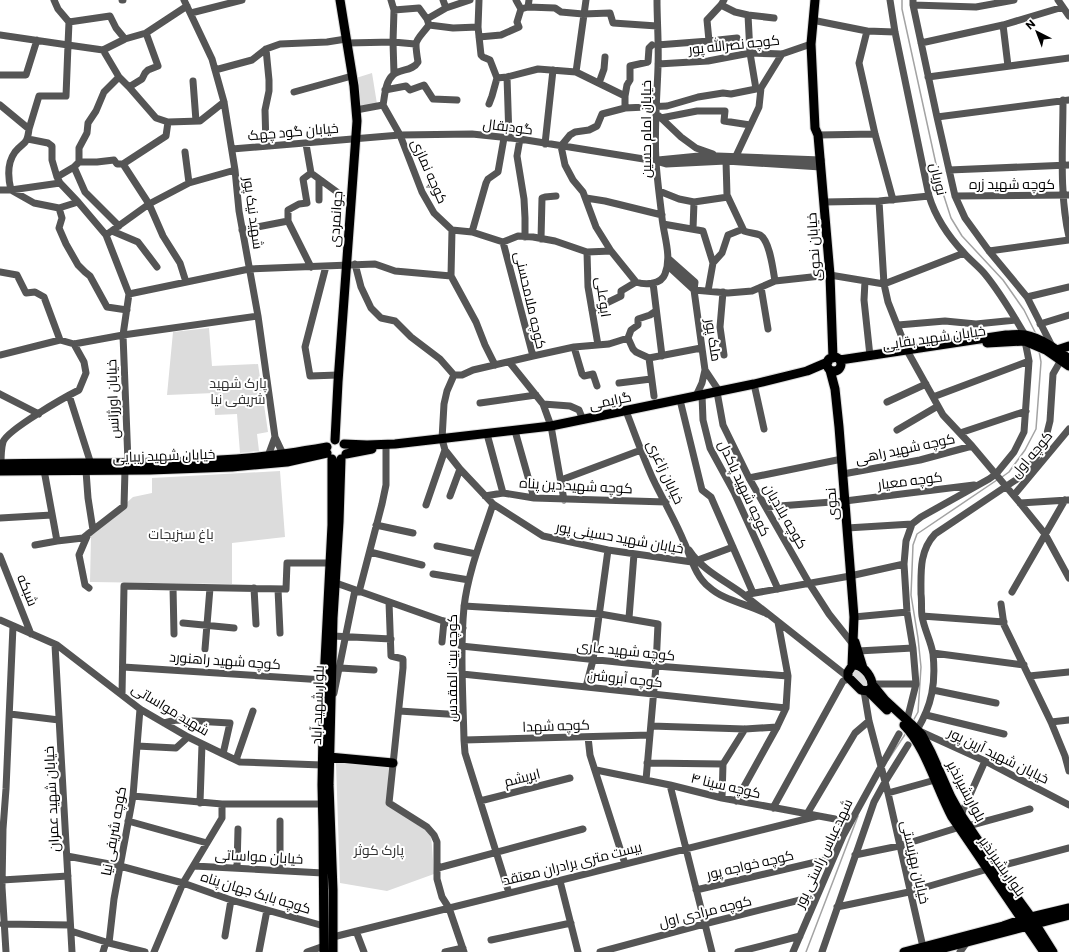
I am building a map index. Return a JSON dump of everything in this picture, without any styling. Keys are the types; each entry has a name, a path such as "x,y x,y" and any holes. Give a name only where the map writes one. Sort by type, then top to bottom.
{"main road":[{"name":"جوانمردی","path":"335,440 338,375 351,264 356,138 356,110 340,0"},
{"name":"خیابان نحوی","path":"815,0 811,44 815,128 818,135 821,163 830,275 834,365"},
{"name":"خیابان نحوی","path":"818,135 821,128 815,46 819,0"},
{"name":"خیابان شهید بقایی","path":"834,365 870,356 1027,340"},
{"path":"1027,340 1051,348 1067,359"},
{"path":"1051,348 1069,346"},
{"name":"خیابان شهید بقایی","path":"834,365 908,352"},
{"name":"گرایمی","path":"391,446 551,426 718,392 834,365"},
{"name":"نحوی","path":"834,365 854,617 850,673"},
{"path":"344,444 346,448 335,458 331,442 335,440 344,444 391,446"},
{"name":"خیابان شهید زیبایی","path":"0,471 126,466 232,467 335,458 391,446"},
{"name":"خیابان شهید زیبایی","path":"165,466 283,454 335,458"},
{"name":"بلوار شهید آباد","path":"324,949 322,765 324,680 335,458"},
{"name":"بلوار شهید آباد","path":"333,952 333,890 329,785 336,583 335,458"},
{"name":"خیابان شهید زیبایی","path":"0,464 89,467"},
{"path":"853,640 858,651 862,668"},
{"path":"856,665 862,668 871,678 869,688 860,690 850,673 856,665"},
{"name":"بلوار بشیرنذیر","path":"869,688 914,736 944,800 992,868"},
{"name":"بلواربشیرنذیر","path":"878,696 885,700 922,735 961,815 964,827"},
{"path":"330,757 393,763"},
{"path":"992,868 1029,921 1053,952"},
{"path":"904,952 945,950 1069,908"},
{"path":"926,950 1003,926 1069,915"},
{"path":"1029,921 1044,952"}],"street":[{"path":"11,190 8,169 14,153 28,139 29,129 39,96 66,96 69,22 58,9 54,0"},
{"path":"191,13 242,0"},
{"path":"391,0 394,10 394,74"},
{"path":"443,0 446,8"},
{"path":"356,110 383,105 385,90 394,74 417,65 418,62 415,44 428,22 446,8 470,0"},
{"path":"479,0 478,27 481,55 483,58 490,60 497,78 488,104"},
{"path":"516,0 526,5 555,8 561,12 584,14 610,12 613,22 657,26"},
{"path":"576,72 586,0"},
{"name":"خیابان امام حسین","path":"657,0 655,45 658,64 656,161 668,263"},
{"name":"نوریان","path":"890,0 894,32 933,210 942,227 964,253 983,271 1003,297 1027,340 1029,361 1024,432 1014,452 997,475 921,517 912,524"},
{"path":"1014,0 976,7 913,3 928,78 956,196 965,218 989,251 1027,297 1051,348"},
{"path":"1058,0 1069,16"},
{"path":"0,34 103,50 125,39 146,33 186,3"},
{"name":"شهید نیک پور","path":"186,3 212,59 224,102 232,149 242,230 258,316 275,437 283,454"},
{"path":"709,41 707,20 722,3 735,12 774,18"},
{"path":"479,37 501,35 519,27 517,22 526,5"},
{"path":"921,43 1003,25 1063,7"},
{"path":"394,10 419,8 428,22 453,28 478,27"},
{"path":"736,156 759,107 758,88 750,53 748,15"},
{"path":"69,22 110,16 116,28 125,39"},
{"path":"817,21 867,31 894,32"},
{"path":"1003,25 1008,66"},
{"path":"867,31 859,63 875,134 893,200"},
{"path":"129,87 142,79 148,70 158,66 146,33"},
{"path":"625,108 625,96 627,85 630,80 630,66 648,62 649,48 655,45 737,38"},
{"path":"0,75 26,75 37,40"},
{"path":"215,70 252,60 266,49 280,44 346,41 415,44"},
{"name":"کوچه نصرالله پور","path":"658,64 708,61 750,53 782,54 811,44"},
{"path":"266,49 269,80 266,110 266,146"},
{"path":"103,50 119,77 156,118 168,122 200,121 224,102"},
{"path":"658,112 667,106 698,97 723,93 731,94 758,88 782,54"},
{"path":"599,83 604,69 605,57"},
{"path":"928,78 1069,58"},
{"path":"497,78 507,78 538,69 576,72 625,96"},
{"path":"545,144 553,70"},
{"path":"294,92 352,76"},
{"path":"119,77 104,92 96,111 88,123 87,133 79,148 77,164 85,192 119,226"},
{"path":"472,232 486,183 488,179 498,172 507,138 507,78"},
{"path":"193,81 196,121"},
{"path":"385,90 406,86 410,90 424,85 433,99 457,100"},
{"path":"937,117 1066,100 1065,220 1069,238 989,251"},
{"path":"0,105 29,129"},
{"name":"کوچه نمازی","path":"383,105 400,135 422,192 434,213 452,230"},
{"path":"668,263 665,276 662,280 653,284 642,284 636,282 611,251 596,228 583,192 572,180 565,166 560,146 570,135 575,132 589,130 596,126 602,114 625,108 658,112 697,110 725,111 724,121 750,125"},
{"path":"658,112 681,137 696,148 717,156"},
{"path":"0,190 11,190 59,180 77,164 114,160 117,164 124,164 166,136 168,122"},
{"name":"گودبقال","path":"356,138 400,135 472,134 520,139 656,161"},
{"path":"818,135 875,134"},
{"name":"خیابان گود چهک","path":"232,149 306,144 356,138"},
{"path":"28,139 48,143 52,146 52,160 59,180 78,202 109,233 129,294 249,269 375,264 394,271 451,276"},
{"path":"520,139 517,156 526,218 525,237"},
{"path":"306,144 310,173 337,192"},
{"path":"185,152 189,183"},
{"path":"656,161 692,157 736,156 821,163"},
{"path":"656,161 666,164 726,161 821,163"},
{"path":"726,161 728,198 743,229 747,232 761,236 764,239 767,245 775,281"},
{"path":"124,164 149,204 163,236 180,263 186,282"},
{"path":"949,170 1066,165"},
{"path":"109,233 149,204 189,183 234,170"},
{"path":"310,173 303,179 307,203 299,204 288,210 288,221 311,267"},
{"path":"319,179 319,200"},
{"path":"11,190 34,203 59,208 78,202"},
{"path":"659,191 679,199 694,202 728,198"},
{"path":"541,239 542,198 556,196"},
{"path":"824,202 879,201 929,196"},
{"name":"کوچه شهید زره","path":"956,196 1066,196"},
{"path":"586,198 605,201 662,215"},
{"path":"879,201 884,284 888,302 908,352 943,416 1007,486 1045,534 1069,578"},
{"path":"692,229 694,202"},
{"path":"59,208 62,218 59,228 78,265 90,276 107,307 126,310"},
{"path":"242,230 288,221"},
{"path":"663,224 703,231 713,263 708,291"},
{"path":"713,263 722,253 728,234 743,229"},
{"path":"495,366 484,345 474,318 451,276 452,230 472,232 503,242 518,236 555,242 587,252 611,251"},
{"path":"109,233 138,242 157,267"},
{"name":"کوچه ملامحسنی","path":"454,375 462,375 473,370 510,363 533,356 503,242"},
{"name":"ابوعلی","path":"587,252 588,287 598,345"},
{"path":"668,263 694,290 723,292 752,291 775,281 830,275 884,284 964,253"},
{"path":"351,264 371,308 381,318 395,321 411,337 440,359 454,375"},
{"path":"326,266 305,347 310,376 338,375"},
{"path":"0,272 17,275 26,293 35,292 44,297 60,340"},
{"path":"865,281 864,300 870,356"},
{"path":"592,310 621,296 621,291 636,282"},
{"path":"653,284 662,356"},
{"path":"1027,297 1069,286"},
{"path":"761,288 768,329"},
{"name":"ملک پور","path":"694,290 705,370 718,392"},
{"path":"723,292 720,327 724,355"},
{"name":"خیابان اورژانس","path":"91,532 124,506 126,466 123,335 129,294"},
{"path":"656,311 650,315 638,319 638,325 631,330 628,338 636,352 649,358 701,348"},
{"path":"1040,324 1069,314"},
{"path":"0,355 60,340 74,344 123,335 258,316"},
{"path":"898,325 945,321 976,324 1016,320"},
{"path":"533,356 574,347 608,344 628,338"},
{"path":"0,464 3,441 15,430 79,390 86,373 84,362 74,344"},
{"path":"574,347 582,374 584,376 593,374 597,386"},
{"path":"649,358 654,396"},
{"path":"917,730 926,715 933,690 933,653 922,616 921,564 929,541 935,534 1026,473 1044,445 1050,421 1053,374 1067,359"},
{"path":"933,397 1029,361"},
{"path":"510,363 543,404 551,426 564,500"},
{"path":"699,395 705,370"},
{"name":"خیابان شهید حسینی پور","path":"454,375 447,391 444,404 442,439 445,450 460,469 493,504 543,536 608,550 695,561"},
{"path":"619,383 651,379"},
{"path":"754,384 764,429"},
{"path":"886,402 926,384"},
{"name":"کوچه بلادیان","path":"718,392 723,425 749,478 809,583 829,614 853,640"},
{"path":"0,394 39,414"},
{"path":"69,395 89,467 88,498 91,532 79,555 85,585 89,588"},
{"path":"480,403 536,395"},
{"name":"کوچه شهید پاکدل","path":"699,395 710,448 734,492 778,589"},
{"path":"680,400 702,490 711,497 753,593"},
{"path":"543,404 570,406 579,410 583,420"},
{"path":"897,430 938,406"},
{"name":"خیابان زاغری","path":"626,411 654,480 695,561"},
{"path":"960,433 1026,412"},
{"name":"کوچه اول","path":"1014,495 1069,429"},
{"path":"515,431 534,498"},
{"path":"487,434 503,493"},
{"name":"شهید نیک پور","path":"268,456 275,437"},
{"path":"331,709 345,637 357,591 370,552 382,504 391,446"},
{"name":"کوچه شهید راهی","path":"843,474 920,460 972,446"},
{"path":"426,505 445,450"},
{"path":"561,480 641,450"},
{"path":"749,478 842,459"},
{"path":"450,496 460,469"},
{"path":"44,470 57,541"},
{"name":"کوچه معیار","path":"766,507 845,501 978,485"},
{"name":"کوچه شهید دین پناه","path":"485,496 503,493 534,498 564,500 666,502"},
{"path":"1020,503 1067,500"},
{"path":"1012,592 1045,534 1067,500"},
{"name":"کوچه بیت المقدس","path":"493,504 476,554 464,606 462,646 464,740 465,753 509,893"},
{"path":"0,518 52,514"},
{"path":"847,528 912,524 906,541 904,564 907,612 913,648 916,684 907,720"},
{"path":"376,525 413,533"},
{"path":"35,545 83,538 91,532"},
{"path":"437,546 476,554"},
{"path":"695,561 733,548"},
{"path":"586,687 593,660 608,550"},
{"path":"370,552 422,565"},
{"path":"629,618 634,554"},
{"name":"شبکه","path":"0,556 31,634"},
{"path":"695,561 743,595 832,664 850,673 843,681 773,808"},
{"path":"695,561 709,587 718,594 758,609 767,614"},
{"path":"122,695 124,586 286,589 287,563 330,563"},
{"path":"743,595 850,576 904,564"},
{"path":"432,574 469,580"},
{"path":"336,583 464,628"},
{"path":"173,587 174,634"},
{"path":"205,649 210,588"},
{"path":"254,588 256,624"},
{"path":"278,589 280,633"},
{"path":"389,602 391,639 390,656 403,659 400,711 389,803 427,827 434,835 437,842 437,879 442,897 449,908 463,950 445,952"},
{"path":"1001,604 1004,625 1067,756 1069,771"},
{"path":"464,606 600,614 658,624 654,694 646,780"},
{"path":"854,617 907,612"},
{"path":"922,616 1004,622"},
{"name":"شهید مواساتی","path":"0,620 55,644 140,709 188,737 240,762 322,765"},
{"path":"442,642 444,621"},
{"path":"736,800 786,708 788,676 778,622"},
{"path":"183,623 234,628"},
{"path":"6,952 3,924 1,829 3,757 10,714 13,626"},
{"path":"333,636 391,639"},
{"name":"خیابان شهید عمران","path":"55,644 72,952"},
{"name":"کوچه شهید عاری","path":"462,646 656,666 788,676"},
{"path":"858,651 913,648"},
{"path":"933,653 1024,665"},
{"name":"کوچه شهید راهنورد","path":"123,667 324,680"},
{"path":"340,668 374,670"},
{"path":"1029,676 1069,672"},
{"name":"کوچه آبروشن","path":"462,674 786,708"},
{"path":"880,766 869,721 869,688 916,684"},
{"path":"933,690 996,703"},
{"name":"کوچه شریفی نیا","path":"104,952 133,796 140,709"},
{"path":"236,760 253,711"},
{"path":"400,711 463,715"},
{"path":"10,714 60,720"},
{"path":"926,715 1004,734"},
{"path":"164,723 176,720 230,723 223,754"},
{"path":"1051,722 1069,720"},
{"path":"808,814 855,733 869,721"},
{"path":"651,726 745,729 777,727"},
{"path":"722,798 724,764 745,729"},
{"name":"خیابان شهید آرین پور","path":"917,730 985,761 1069,805"},
{"name":"شهدعباس راستی پور","path":"793,952 816,896 846,830 899,734"},
{"name":"کوچه شهدا","path":"464,740 650,735"},
{"path":"137,746 176,748 188,737"},
{"path":"588,737 590,755 625,864"},
{"path":"200,803 202,744"},
{"path":"822,952 874,802 908,745"},
{"path":"961,815 985,761"},
{"path":"647,763 724,764"},
{"name":"خیابان بهزیستی","path":"880,766 888,793 910,892 926,950"},
{"name":"کوچه سینا ۴","path":"596,770 670,785 722,798 834,819 844,824 846,830"},
{"name":"ابریشم","path":"480,801 570,778"},
{"path":"888,793 934,780"},
{"path":"670,785 712,952"},
{"path":"133,796 222,804 322,804"},
{"path":"67,856 120,866 183,883 222,818 222,804"},
{"path":"855,855 899,846 1030,809"},
{"name":"بیست متری برادران معتقد","path":"333,937 818,816"},
{"path":"280,821 280,870"},
{"path":"128,822 207,843"},
{"path":"237,868 238,829"},
{"path":"438,868 582,829"},
{"path":"837,907 910,892 992,868 1069,848"},
{"name":"کوچه خواجه پور","path":"696,890 833,858"},
{"name":"خیابان مواساتی","path":"194,866 323,873"},
{"path":"2,880 68,876"},
{"path":"560,881 578,952"},
{"name":"کوچه بابک جهان پناه","path":"154,952 183,883 230,900 324,926"},
{"name":"کوچه مرادی اول","path":"600,952 816,896"},
{"path":"225,936 230,900"},
{"path":"259,952 267,910"},
{"path":"491,940 571,922"},
{"path":"3,924 70,928 107,942 145,952"},
{"path":"356,931 364,952"},
{"path":"738,952 800,936"},
{"path":"960,952 967,942"},
{"path":"307,952 324,949"}],"green space":[{"path":"372,73 377,104 359,107 356,78"},
{"name":"پارک شهید شریفی نیا","path":"209,328 212,366 258,364 268,432 257,434 259,451 240,453 237,414 215,415 214,393 167,395 173,332"},
{"name":"باغ سبزیجات","path":"280,471 285,537 232,543 232,584 90,582 91,535 133,497 152,493 152,478"},
{"path":"857,669 862,670 870,682 868,686 864,687 855,679 853,672"},
{"name":"پارک کوثر","path":"336,763 389,767 387,804 431,834 434,874 387,891 340,883"}],"waterway":[{"path":"902,0 902,9 941,187 951,218 962,236 1003,280 1024,310 1036,334"},
{"path":"1002,477 1009,472 1025,450 1036,429 1041,362 1039,351"},
{"path":"913,721 918,712 921,667 911,595 913,545 917,534 997,480"},
{"path":"888,760 906,733"},
{"path":"806,952 858,816"}]}
